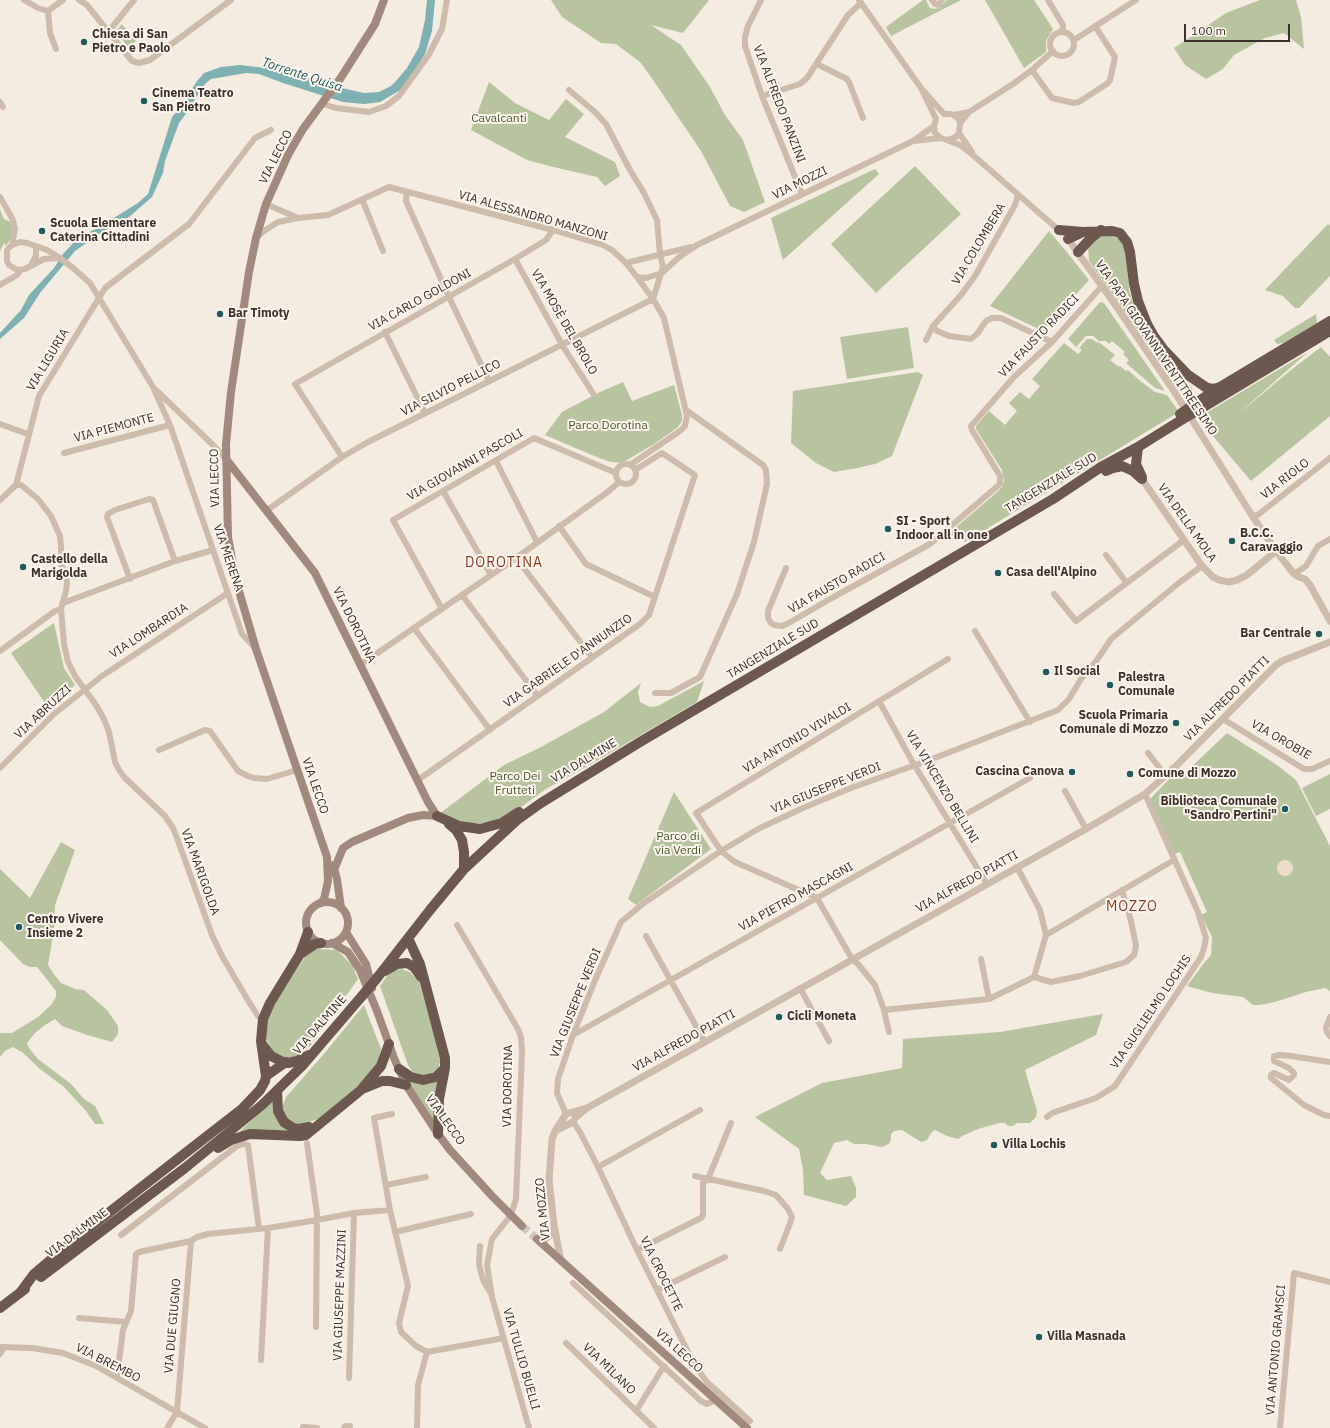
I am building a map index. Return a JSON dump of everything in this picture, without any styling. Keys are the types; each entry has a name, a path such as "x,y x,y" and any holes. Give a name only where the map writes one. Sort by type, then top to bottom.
{"highway":[{"path":"1059,230 1083,232 1101,230 1117,232 1123,237 1127,242 1130,252 1134,289 1147,324 1164,350 1188,375 1206,388 1214,389 1220,387"},
{"path":"1078,252 1101,230"},
{"path":"1068,239 1083,232"},
{"path":"1196,405 1220,387 1330,321"},
{"name":"TANGENZIALE SUD","path":"640,742 1053,498 1101,467 1138,447 1182,417 1196,405 1330,331"},
{"path":"1188,375 1196,389 1196,405"},
{"path":"1101,467 1141,439 1182,417"},
{"path":"1138,447 1136,464 1142,479"},
{"path":"1053,498 1118,466 1127,468 1142,479"},
{"path":"437,816 459,826 476,829 502,822 554,787 640,742"},
{"name":"VIA DALMINE","path":"0,1308 185,1168 233,1129 277,1090 316,1051 464,869 496,839 523,816 565,787 640,742"},
{"path":"437,816 451,825 462,840 465,858 464,869"},
{"path":"20,1292 34,1274 242,1109 260,1090 266,1076 261,1041 263,1019 270,1003 300,954 308,932"},
{"path":"408,938 420,964 445,1058 445,1068 439,1099 438,1134"},
{"path":"300,954 315,944 321,943"},
{"path":"378,976 397,964 407,963 418,971 426,989"},
{"path":"261,1041 271,1056 286,1062 297,1061 316,1051"},
{"path":"185,1168 202,1160 231,1140 242,1136 250,1134 300,1136 309,1132 362,1090 382,1066 389,1044"},
{"path":"266,1076 286,1062"},
{"path":"399,1069 411,1077 423,1080 436,1077 445,1068"},
{"path":"362,1090 382,1081 390,1081 406,1085"},
{"path":"277,1090 278,1111 280,1117 287,1125 299,1129 318,1124"}],"main road":[{"name":"VIA LECCO","path":"341,908 337,879 331,862 327,856 297,770 256,649 236,581 228,538 226,459 232,385 249,272 256,238 266,204 288,155 303,129 340,79 375,24 384,0"},
{"name":"VIA DOROTINA","path":"226,459 315,573 428,802 437,816"},
{"path":"334,870 343,848 352,842 408,818 423,815 437,816"},
{"name":"VIA LECCO","path":"321,903 324,899 328,881 327,856"},
{"path":"321,903 334,904 341,908 347,919 346,932 340,938 332,942 321,943 314,939 308,932 306,926 307,914 315,905 321,903"},
{"name":"VIA LECCO","path":"346,932 366,964 377,1011"},
{"name":"VIA LECCO","path":"332,942 348,952 360,970 406,1085 438,1134 450,1150 522,1226"},
{"name":"VIA LECCO","path":"538,1240 716,1400 748,1424"}],"street":[{"path":"24,0 38,8 48,11"},
{"path":"48,11 63,0"},
{"path":"79,0 87,5 132,61 144,62 150,60 231,0"},
{"path":"109,31 134,0"},
{"path":"322,103 326,106 336,108 369,112 386,106 399,96 428,56 442,29 446,0"},
{"name":"VIA ALFREDO PANZINI","path":"761,0 748,26 745,37 745,46 762,96 802,194"},
{"path":"932,0 938,5 942,0"},
{"path":"1048,0 1063,25 1062,32"},
{"path":"1074,40 1136,0"},
{"path":"762,96 800,84 808,78 848,15 860,2 921,88 944,114"},
{"path":"48,11 50,32 56,49"},
{"path":"1032,70 1052,98 1074,103 1079,102 1108,83 1115,57 1095,26"},
{"path":"1062,32 1071,35 1074,40 1075,45 1073,50 1068,55 1058,56 1050,47 1052,38 1058,33 1062,32"},
{"path":"936,119 944,114 954,115 968,112 1013,84 1032,70 1052,51"},
{"path":"817,64 847,79 863,118"},
{"path":"921,88 936,119 934,126 936,133 943,139"},
{"path":"569,90 595,112 606,124 657,220 660,254"},
{"path":"913,141 943,139 951,140 959,133 960,123 968,112"},
{"path":"954,115 958,118 960,123"},
{"path":"913,141 934,126"},
{"name":"VIA LIGURIA","path":"16,485 39,396 105,288 188,224 255,138 271,130"},
{"name":"VIA PAPA GIOVANNI VENTITREESIMO","path":"959,133 974,156"},
{"name":"VIA PAPA GIOVANNI VENTITREESIMO","path":"943,139 960,146 974,156 1068,239 1172,388 1276,551 1294,574 1305,579 1310,585 1330,621"},
{"name":"VIA MOZZI","path":"637,277 646,278 662,273 678,258 697,246 913,141"},
{"name":"VIA ALESSANDRO MANZONI","path":"256,238 278,222 328,215 389,187 553,230 603,245 615,252 637,277 653,299 664,318 686,410 687,420 680,431 633,468"},
{"path":"407,192 406,201 489,381"},
{"name":"VIA COLOMBERA","path":"926,340 933,326 961,295 975,276 1015,205 1018,195"},
{"path":"0,197 13,220 14,229 12,245"},
{"path":"362,199 383,251"},
{"path":"266,204 298,218"},
{"name":"VIA CARLO GOLDONI","path":"342,457 295,384 515,259 546,240 553,230"},
{"path":"0,257 12,245 20,242 27,242 36,246 36,256 31,265"},
{"name":"VIA MERENA","path":"36,246 47,250 60,258 90,283 153,387 170,425 242,634 256,649"},
{"name":"VIA MOZZI","path":"626,263 697,246"},
{"path":"7,250 6,256 9,265 17,270 21,270"},
{"name":"VIA MOZZI","path":"653,299 663,267 660,254"},
{"path":"0,285 21,270 44,259 60,258"},
{"name":"VIA MOSÈ DEL BROLO","path":"515,259 562,345 594,395"},
{"name":"VIA FAUSTO RADICI","path":"786,568 768,611 768,618 771,624 774,625 782,626 787,624 830,598 930,544 995,489 1000,484 1000,476 971,426 1014,377 1052,342 1102,286"},
{"name":"VIA SILVIO PELLICO","path":"266,510 342,457 425,413 653,299"},
{"path":"933,326 937,330 949,336 971,339 977,334 986,321 992,318 1001,318 1052,342"},
{"path":"385,332 425,413"},
{"name":"VIA MERENA","path":"153,387 226,459"},
{"path":"655,694 671,693 700,677 737,594 754,542 767,484 767,476 762,465 686,410"},
{"path":"170,425 168,415 170,412 181,414"},
{"path":"0,424 28,434"},
{"name":"VIA PIEMONTE","path":"64,453 170,425"},
{"name":"VIA GIOVANNI PASCOLI","path":"442,609 393,520 534,438 616,473"},
{"name":"VIA GABRIELE D'ANNUNZIO","path":"418,780 645,620 649,614 655,597 695,475 662,453 633,468"},
{"name":"VIA RIOLO","path":"1253,517 1259,514 1330,458"},
{"path":"496,461 537,542"},
{"path":"625,464 633,468 635,478 633,482 624,484 619,482 616,478 616,473 620,466 625,464"},
{"name":"VIA DELLA MOLA","path":"1142,479 1202,566 1207,572 1219,580 1233,582 1247,575 1276,551"},
{"path":"360,665 516,558 609,491 619,482"},
{"path":"0,500 16,485"},
{"name":"VIA MARIGOLDA","path":"16,485 21,485 38,499 51,516 60,536 61,564 67,582 62,606 64,644 68,662 84,690 96,705 104,719 109,732 115,762 119,770 129,782 165,816 173,828 178,838 207,926 222,956 258,1016 263,1019"},
{"path":"443,491 491,575"},
{"path":"130,578 107,517 108,514 115,510 149,499 153,500 175,561"},
{"path":"559,526 586,564 655,597"},
{"path":"1294,574 1306,566 1318,546 1330,539"},
{"path":"1054,594 1076,621 1184,540"},
{"path":"0,651 62,606 175,561 213,550"},
{"path":"1106,555 1126,582"},
{"path":"516,558 592,657"},
{"name":"VIA GIUSEPPE VERDI","path":"570,1118 557,1093 556,1088 558,1079 573,1035 596,978 622,922 644,903 721,851 758,829 851,788 1030,722 1063,707 1070,699 1081,679 1097,660 1111,639 1180,582 1202,566"},
{"name":"VIA LOMBARDIA","path":"84,690 102,676 228,594"},
{"path":"462,595 538,695"},
{"path":"414,628 490,730"},
{"path":"975,631 1030,722"},
{"name":"VIA ALFREDO PIATTI","path":"570,1118 1086,829 1145,794 1166,776 1276,665 1282,661 1330,642"},
{"name":"VIA ANTONIO VIVALDI","path":"721,851 696,813 948,659"},
{"name":"VIA ABRUZZI","path":"0,768 54,714 84,690"},
{"name":"VIA VINCENZO BELLINI","path":"879,701 915,765 987,884"},
{"name":"VIA OROBIE","path":"1223,719 1304,769 1312,769 1330,761"},
{"path":"158,750 205,730 210,731 238,771 248,776 267,779 297,770"},
{"path":"1148,753 1166,776"},
{"name":"VIA PIETRO MASCAGNI","path":"573,1035 951,824 1030,778"},
{"path":"1066,791 1086,829"},
{"name":"VIA GUGLIELMO LOCHIS","path":"1047,1117 1052,1113 1096,1098 1115,1086 1197,964 1204,948 1206,938 1201,922 1145,794"},
{"path":"721,851 735,862 817,898 852,959 875,985 884,1010 889,1032"},
{"path":"1046,935 1174,860"},
{"path":"1017,867 1040,910 1046,935 1034,977"},
{"path":"884,1010 988,999 1034,977 1051,982 1067,979 1126,962 1134,955 1136,946 1131,921 1122,890"},
{"name":"VIA DOROTINA","path":"457,925 518,1029 521,1037 522,1052 516,1199 512,1215"},
{"path":"646,936 704,1042"},
{"path":"982,959 988,999"},
{"path":"800,988 829,1041"},
{"path":"1330,1017 1326,1028 1330,1036"},
{"path":"1330,1062 1291,1056 1274,1056 1274,1062 1289,1068 1294,1072 1294,1075 1289,1080 1274,1074 1271,1075 1271,1078 1304,1105 1330,1116"},
{"path":"598,1167 700,1110"},
{"path":"392,1114 374,1118 390,1210 408,1286 399,1323 401,1332 416,1346 427,1352 504,1338"},
{"name":"VIA MOZZO","path":"561,1261 554,1225 549,1180 555,1131 570,1118"},
{"name":"VIA CROCETTE","path":"570,1118 580,1132 598,1167 637,1250 695,1366 707,1382 748,1424"},
{"path":"637,1250 703,1216 703,1183 708,1179 731,1123"},
{"path":"307,1143 317,1220 316,1327"},
{"path":"121,1235 237,1146 243,1144 248,1145 259,1229"},
{"path":"694,1176 776,1195 788,1209 792,1217 780,1249"},
{"path":"386,1186 426,1177"},
{"path":"117,1377 123,1330 131,1311 136,1254 139,1252 192,1241 196,1237 208,1234 268,1228 354,1213 390,1210"},
{"name":"VIA GIUSEPPE MAZZINI","path":"349,1378 354,1213"},
{"path":"395,1232 471,1214"},
{"name":"VIA TULLIO BUELLI","path":"512,1215 492,1239 487,1265 492,1297 529,1428"},
{"path":"538,1240 543,1241 550,1235 554,1225"},
{"path":"261,1360 268,1228"},
{"name":"VIA DUE GIUGNO","path":"177,1412 192,1241"},
{"name":"VIA TULLIO BUELLI","path":"480,1246 479,1264 481,1273 492,1297"},
{"path":"657,1290 725,1257"},
{"name":"VIA ANTONIO GRAMSCI","path":"1280,1428 1294,1273 1330,1282"},
{"name":"VIA LECCO","path":"573,1283 704,1403 710,1404 716,1400"},
{"path":"79,1318 126,1322"},
{"name":"VIA MILANO","path":"566,1343 654,1428"},
{"path":"0,1354 2,1347"},
{"name":"VIA BREMBO","path":"2,1347 32,1348 63,1353 96,1366 205,1428"},
{"path":"417,1428 418,1386 427,1352"},
{"name":"VIA MILANO","path":"636,1411 664,1366"},
{"path":"166,1428 177,1412"},
{"path":"303,1427 316,1428"}],"green space":[{"path":"551,0 709,0 683,33 651,25 681,45 710,87 725,115 743,140 765,202 744,212 730,206 701,151 640,62 616,44 601,43 562,17"},
{"path":"923,0 926,0 930,8 934,9 939,8 947,0 961,0 891,36 886,27"},
{"path":"985,0 1034,0 1053,29 1046,41 1046,52 1024,68"},
{"path":"1260,0 1296,0 1301,17 1304,49 1284,33 1265,38 1234,55 1223,69 1206,79 1185,65 1174,48 1226,13"},
{"path":"122,24 136,41 128,47 116,31"},
{"name":"Cavalcanti","path":"489,82 515,103 549,120 566,99 584,114 565,137 615,162 620,176 605,186 597,177 527,160 471,130"},
{"path":"915,166 961,214 876,293 831,244"},
{"path":"875,169 879,174 783,260 771,218"},
{"path":"0,210 4,219 11,222 12,231 10,240 6,246 4,243 0,251"},
{"path":"1328,224 1330,226 1330,276 1299,308 1295,308 1283,296 1265,290"},
{"path":"1049,231 1089,280 1043,331 990,306"},
{"path":"1105,234 1119,239 1127,251 1129,290 1137,317 1147,337 1181,377 1192,387 1194,395 1192,399 1187,401 1089,261 1088,247 1095,239"},
{"path":"1100,302 1104,303 1165,391 1155,388 1126,363 1129,360 1123,354 1125,352 1112,341 1109,344 1106,341 1099,341 1093,336 1086,336 1076,347 1068,339"},
{"path":"1316,314 1317,323 1283,343 1277,344 1274,340"},
{"path":"908,327 914,368 847,379 840,337"},
{"path":"1087,339 1092,339 1100,343 1115,355 1110,360 1119,367 1120,366 1126,371 1128,370 1155,392 1167,395 1179,412 965,542 948,534 996,493 1002,487 1004,481 1002,470 976,429 976,426 989,411 1005,425 1017,411 1009,403 1020,392 1029,399 1040,386 1032,379 1064,343 1078,354 1082,350 1079,348"},
{"path":"1321,347 1330,357 1330,416 1251,481 1212,435 1201,416 1308,352 1238,414"},
{"path":"918,372 923,375 892,456 875,464 834,472 816,463 791,443 793,391"},
{"name":"Parco Dorotina","path":"623,382 632,401 674,385 682,415 682,421 677,428 622,463 611,462 599,458 545,435 562,412"},
{"path":"54,623 64,668 75,685 49,709 11,653"},
{"name":"Parco Dei Frutteti","path":"704,681 697,702 546,789 513,813 501,819 475,824 461,822 439,814 504,765 541,747 604,712 641,683 638,692 640,702 650,707 658,706"},
{"path":"1227,733 1277,765 1296,780 1330,846 1330,991 1325,988 1306,992 1275,1002 1253,1005 1243,997 1212,993 1187,986 1211,955 1212,937 1201,915 1207,912 1180,852 1175,854 1150,799 1180,768 1185,773"},
{"path":"1330,774 1330,809 1316,816 1302,788"},
{"name":"Parco di via Verdi","path":"674,792 711,849 636,905 628,899"},
{"path":"61,842 75,850 55,905 54,930 48,965 61,983 75,989 84,990 107,1010 118,1026 118,1034 112,1042 62,1026 55,1019 35,1033 27,1043 38,1059 71,1084 84,1099 95,1106 104,1124 95,1124 86,1111 64,1087 40,1069 22,1052 13,1047 5,1051 0,1057 0,1033 12,1033 38,1017 51,1005 56,997 56,991 37,967 30,967 23,964 0,940 0,869 30,898"},
{"path":"317,949 337,950 352,965 358,979 311,1045 303,1053 290,1060 274,1053 265,1037 266,1023 270,1011 308,952"},
{"path":"401,969 410,972 419,982 441,1059 438,1069 422,1076 413,1072 408,1065 380,986 389,973"},
{"path":"364,1005 381,1049 378,1064 365,1081 318,1119 301,1125 295,1125 288,1120 282,1108 286,1097"},
{"path":"1103,1014 1096,1035 1025,1070 1037,1111 1036,1117 1030,1123 1017,1123 1013,1126 1008,1126 1005,1123 999,1123 978,1129 958,1139 947,1136 935,1130 931,1133 927,1140 921,1142 902,1130 894,1131 891,1134 889,1144 882,1147 866,1144 854,1144 847,1140 834,1143 820,1173 827,1180 851,1176 856,1188 856,1197 846,1206 804,1195 803,1170 799,1149 755,1117 822,1083 902,1068 903,1039 1000,1032"},
{"path":"403,1075 420,1084 429,1084 439,1079 436,1128"},
{"path":"275,1098 291,1130 237,1134"}],"shaded area":[{"path":"1282,860 1288,860 1293,865 1291,874 1288,876 1282,876 1277,871 1277,865"}],"water":[{"path":"427,0 435,0 432,31 425,54 404,88 380,102 364,104 343,102 259,74 246,73 211,79 205,84 179,123 165,161 163,173 152,197 129,217 99,234 75,251 40,293 24,318 0,339 0,333 21,310 29,295 54,268 63,254 75,241 82,235 96,229 138,203 148,194 172,117 204,73 221,67 240,65 274,69 292,73 324,84 364,93 379,92 391,86 396,81 407,68 419,47 425,20"}],"tunnel":[{"path":"522,1226 537,1239"}],"place":[{"name":"Chiesa di San Pietro e Paolo","path":"84,42"},
{"name":"Cinema Teatro San Pietro","path":"144,101"},
{"name":"Scuola Elementare Caterina Cittadini","path":"42,231"},
{"name":"Bar Timoty","path":"220,314"},
{"name":"SI - Sport Indoor all in one","path":"888,529"},
{"name":"B.C.C. Caravaggio","path":"1232,541"},
{"name":"Castello della Marigolda","path":"23,567"},
{"name":"Casa dell'Alpino","path":"998,573"},
{"name":"Bar Centrale","path":"1319,634"},
{"name":"Il Social","path":"1046,672"},
{"name":"Palestra Comunale","path":"1110,685"},
{"name":"Scuola Primaria Comunale di Mozzo","path":"1176,723"},
{"name":"Cascina Canova","path":"1072,772"},
{"name":"Comune di Mozzo","path":"1130,774"},
{"name":"Biblioteca Comunale \"Sandro Pertini\"","path":"1285,809"},
{"name":"Centro Vivere Insieme 2","path":"19,927"},
{"name":"Cicli Moneta","path":"779,1017"},
{"name":"Villa Lochis","path":"994,1145"},
{"name":"Villa Masnada","path":"1039,1337"}],"district":[{"name":"DOROTINA","path":"504,563"},
{"name":"MOZZO","path":"1132,907"}],"water label":[{"name":"Torrente Quisa","path":"302,75"}]}
